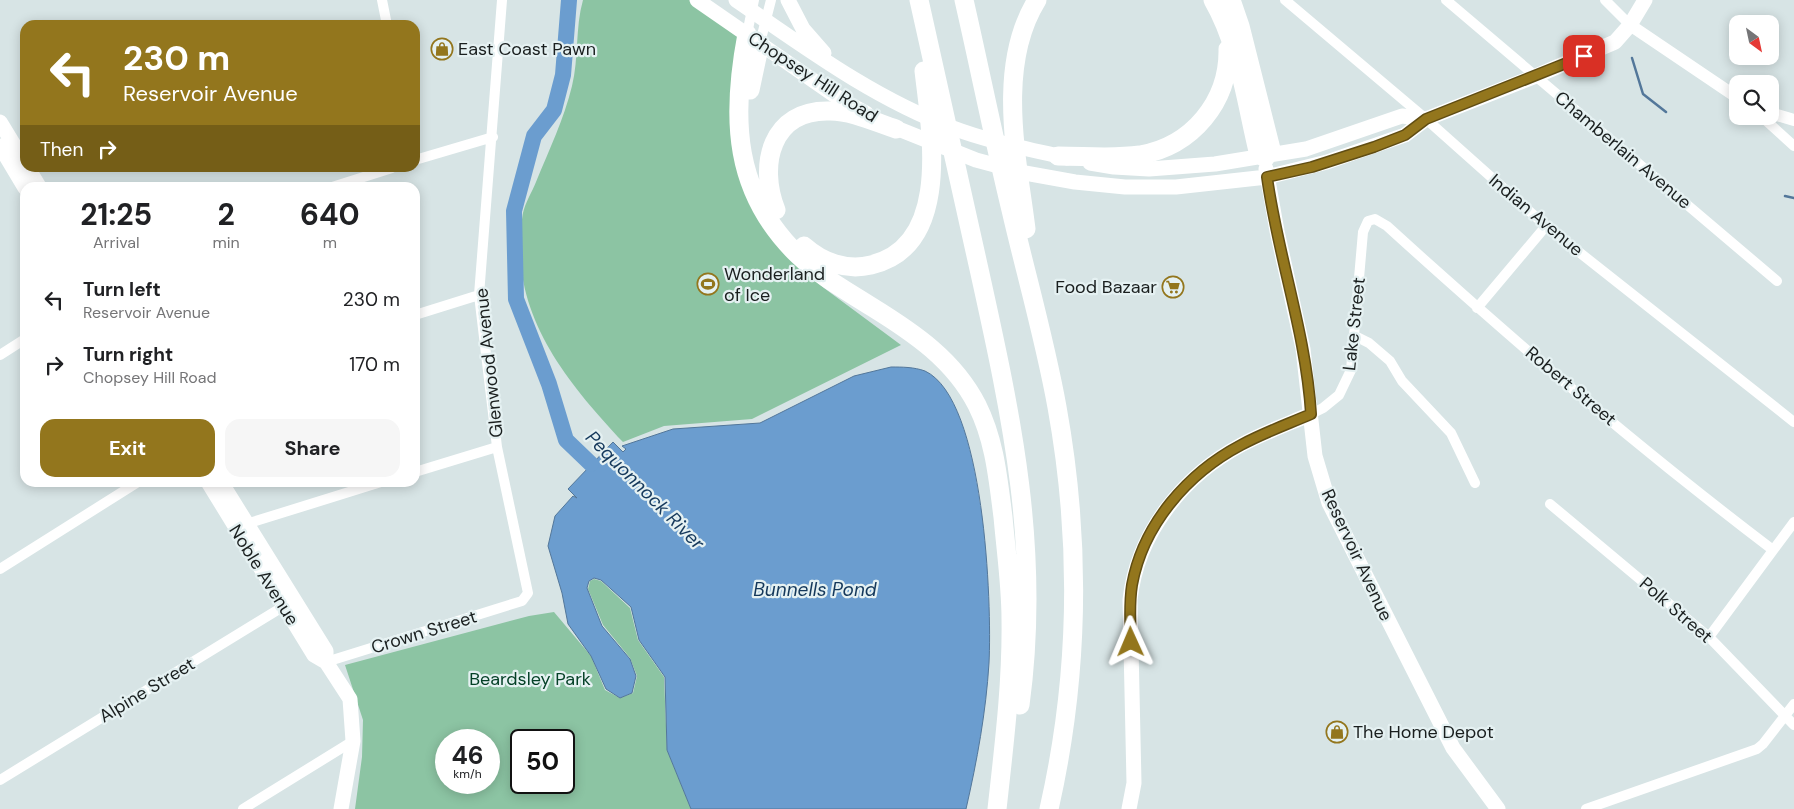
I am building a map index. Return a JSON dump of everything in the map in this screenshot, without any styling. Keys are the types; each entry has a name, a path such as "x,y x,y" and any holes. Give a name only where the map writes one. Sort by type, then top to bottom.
{"highway":[{"path":"754,39 750,97 751,132 758,164 776,210 793,235 823,260 840,265 868,266 886,260 899,252 915,234 927,205 932,158 929,115 914,0"},
{"path":"919,0 1011,414 1024,517 1027,586 1025,655 1017,723 999,809"},
{"path":"964,0 1035,308 1062,438 1070,501 1073,566 1069,687 1050,809"},
{"path":"1035,308 1017,152 1014,81 1019,48 1028,18 1037,0"},
{"path":"1051,155 1118,157 1141,155 1172,145 1193,130 1204,119 1217,100 1227,69 1227,37 1220,2"},
{"path":"1220,2 1240,26 1270,149 1265,158"},
{"path":"754,39 737,97 738,134 746,168 767,216 785,241 809,265 914,334 945,360 972,396 990,439 999,482 1011,612 1009,688 999,809"},
{"path":"776,210 769,188 767,164 774,141 791,122 809,114 830,111 850,114 902,131"}],"main road":[{"name":"Chopsey Hill Road","path":"697,0 840,99 902,131 976,160 1046,177 1092,184 1142,187 1201,186 1267,177 1312,167 1374,147 1405,135 1426,119 1536,76 1615,42 1630,25 1643,1"},
{"name":"Chopsey Hill Road","path":"736,0 753,5 767,21 844,74 904,106 970,134 1051,155 1114,167 1149,169 1198,166 1265,158 1320,146 1402,116 1426,119"},
{"path":"788,0 803,29 844,74"},
{"path":"0,122 10,155 22,182"},
{"name":"Reservoir Avenue","path":"1265,158 1276,231 1303,349 1317,463 1335,516 1453,748 1498,809"},
{"path":"1131,808 1134,783 1130,600 1134,575 1144,546 1168,506 1201,471 1242,444 1311,414"},
{"name":"Noble Avenue","path":"212,487 241,526 289,603 326,650 326,662 350,699 352,741 341,809"},
{"name":"Noble Avenue","path":"223,487 241,526"}],"street":[{"path":"382,0 386,20"},
{"name":"Glenwood Avenue","path":"502,0 493,137 479,295 497,446 528,593 522,601"},
{"path":"754,39 767,21 771,0"},
{"name":"Indian Avenue","path":"1285,0 1426,119 1546,226 1794,422"},
{"name":"Chamberlain Avenue","path":"1446,0 1778,281"},
{"path":"1605,0 1630,25 1729,92"},
{"path":"753,5 754,39"},
{"path":"1779,116 1794,120"},
{"path":"1771,125 1794,146"},
{"path":"420,159 493,137"},
{"path":"347,182 379,172"},
{"name":"Lake Street","path":"1311,414 1328,405 1342,390 1351,370 1363,232 1365,224 1371,220"},
{"name":"Robert Street","path":"1371,220 1380,221 1387,226 1477,308 1687,485 1773,550"},
{"path":"1477,308 1546,226"},
{"path":"420,313 479,295"},
{"path":"1355,336 1369,343 1390,361 1402,381 1451,433 1475,483"},
{"path":"0,354 20,342"},
{"path":"420,470 497,446"},
{"path":"0,569 130,487"},
{"path":"241,526 365,487"},
{"name":"Polk Street","path":"1550,504 1709,637 1794,725"},
{"path":"1709,637 1794,522"},
{"name":"Crown Street","path":"326,662 522,601"},
{"name":"Alpine Street","path":"0,780 289,603"},
{"path":"1586,809 1757,749 1794,704"},
{"path":"244,809 352,741"}],"green space":[{"path":"583,0 695,0 754,39 744,136 755,186 790,260 824,288 901,345 752,419 664,426 623,442 580,393 544,339 531,310 523,280 520,247 524,209 556,134 572,86"},
{"name":"Beardsley Park","path":"594,579 601,581 630,608 638,640 664,677 667,750 691,809 355,809 362,757 363,720 345,665 529,616 554,612 591,656 605,690 620,698 633,693 637,676 630,658 603,625 588,589 590,581"}],"water":[{"name":"Bunnells Pond","path":"891,367 925,371 945,389 961,420 972,460 981,505 989,596 989,663 986,700 966,809 691,809 667,750 665,677 639,640 631,607 601,580 594,578 589,581 587,588 602,626 630,659 636,676 632,693 620,698 606,689 591,656 568,624 562,593 548,546 555,516 573,496 577,498 568,489 613,442 623,452 626,449 622,446 673,429 760,423 854,376"}],"waterway":[{"name":"Pequonnock River","path":"569,0 563,75 554,110 534,136 514,211 516,299 549,384 566,440 591,464"},
{"path":"1632,58 1643,94 1666,112"},
{"path":"1785,196 1794,198"}],"place":[{"name":"East Coast Pawn","path":"442,49"},
{"name":"Wonderland of Ice","path":"708,284"},
{"name":"Food Bazaar","path":"1173,287"},
{"name":"The Home Depot","path":"1337,732"}],"route":[{"path":"1131,642 1130,600 1136,567 1144,546 1168,506 1182,489 1214,461 1242,444 1311,414 1303,349 1286,266 1276,231 1267,177 1289,173 1374,147 1405,135 1426,119 1584,56"}]}
